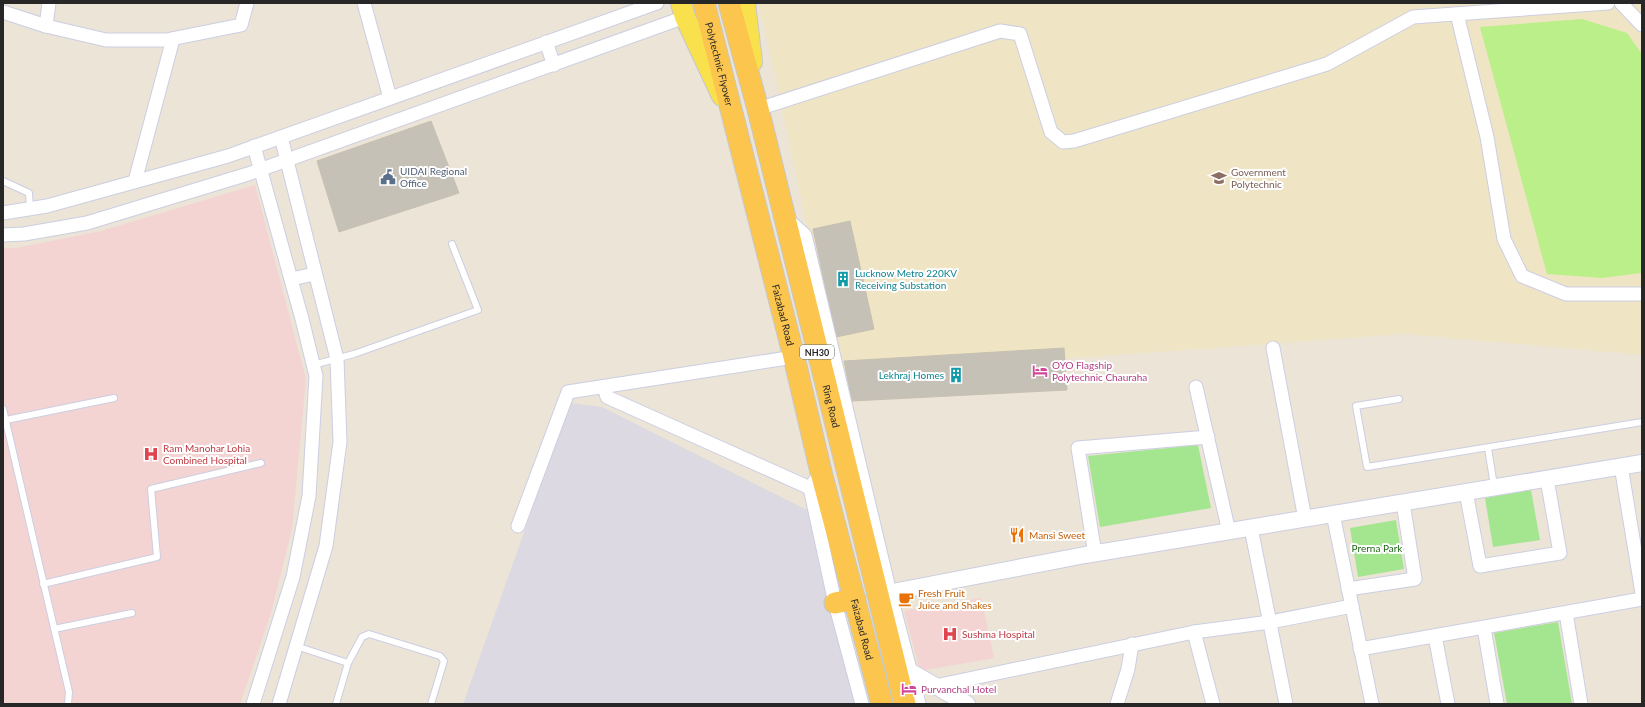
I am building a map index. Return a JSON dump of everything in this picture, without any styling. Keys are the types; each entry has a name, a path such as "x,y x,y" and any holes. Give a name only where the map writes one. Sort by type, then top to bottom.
{"highway":[{"name":"Polytechnic Flyover","path":"704,3 735,125"},
{"name":"NH30","path":"729,3 758,109"},
{"name":"Ring Road","path":"758,109 784,216 884,594 905,704"},
{"name":"Faizabad Road","path":"735,125 794,357 816,480 845,601 882,704"}],"main road":[{"path":"744,3 758,109"},
{"name":"Faizabad Road","path":"683,10 735,125"}],"street":[{"path":"46,26 49,3"},
{"path":"3,12 46,26 106,40 166,40 241,25 247,3"},
{"path":"364,3 390,98"},
{"path":"3,213 47,206 228,156 657,3"},
{"path":"758,109 1000,31 1020,34 1051,132 1063,142 1074,141 1327,64 1413,17 1608,3"},
{"path":"1621,3 1642,25"},
{"path":"3,235 24,234 87,223 260,170 554,65 683,10"},
{"path":"1457,14 1487,137 1504,240 1522,276 1566,294 1642,294"},
{"path":"135,181 173,39"},
{"path":"546,42 554,65"},
{"path":"279,704 326,546 340,442 337,359 281,137"},
{"path":"253,704 293,577 309,496 316,376 254,146"},
{"path":"291,279 315,274"},
{"path":"1273,348 1305,519"},
{"path":"518,526 568,392 794,357"},
{"path":"604,387 607,397 816,480"},
{"path":"1196,387 1229,532"},
{"path":"1095,554 1078,448 1208,437"},
{"path":"919,704 911,672 884,594 1095,554 1642,462"},
{"path":"1621,466 1642,593"},
{"path":"1466,492 1480,566 1560,553 1547,479"},
{"path":"1348,589 1415,579 1403,503"},
{"path":"1333,514 1372,704"},
{"path":"1251,528 1286,704"},
{"path":"1360,649 1642,599"},
{"path":"845,601 862,704"},
{"path":"935,686 1194,632 1270,622 1352,606"},
{"path":"1566,613 1581,704"},
{"path":"1484,628 1497,704"},
{"path":"1194,632 1213,704"},
{"path":"1435,636 1448,704"},
{"path":"1117,704 1128,669 1132,644"},
{"path":"911,672 967,704"}],"lane":[{"path":"3,180 29,193 30,208"},
{"path":"313,364 337,359 478,310 452,244"},
{"path":"6,420 114,398"},
{"path":"1399,399 1356,406 1367,467 1642,422"},
{"path":"3,409 69,692 68,704"},
{"path":"1488,448 1494,488"},
{"path":"43,584 157,557 151,489 261,463"},
{"path":"54,629 132,613"},
{"path":"336,704 348,663 362,637 369,634 440,656 444,661 431,704"},
{"path":"296,646 348,663"}],"shaded area":[{"name":"Government Polytechnic","path":"759,3 1642,3 1642,355 1405,334 839,375"},
{"name":"Ram Manohar Lohia Combined Hospital","path":"255,185 306,379 292,529 271,613 240,704 3,704 3,248 16,248 101,231"},
{"path":"570,403 602,407 811,512 860,704 463,704"},
{"name":"Sushma Hospital","path":"981,598 994,658 920,671 904,611"}],"green space":[{"path":"1582,19 1627,33 1642,54 1642,273 1602,278 1547,274 1480,27"},
{"path":"1198,445 1211,508 1100,527 1088,456"},
{"path":"1531,490 1540,540 1493,547 1485,498"},
{"name":"Prerna Park","path":"1396,520 1404,569 1358,577 1350,528"},
{"path":"1558,622 1572,704 1507,704 1494,633"}],"building":[{"name":"UIDAI Regional Office","path":"431,121 459,193 339,232 317,161"},
{"name":"Lucknow Metro 220KV Receiving Substation","path":"850,221 874,329 836,337 813,229"},
{"name":"Lekhraj Homes","path":"1064,348 1067,390 852,401 844,361"}],"place":[{"name":"UIDAI Regional Office","path":"388,177"},
{"name":"Government Polytechnic","path":"1219,178"},
{"name":"Lucknow Metro 220KV Receiving Substation","path":"843,279"},
{"name":"OYO Flagship Polytechnic Chauraha","path":"1040,371"},
{"name":"Lekhraj Homes","path":"956,375"},
{"name":"Ram Manohar Lohia Combined Hospital","path":"151,454"},
{"name":"Mansi Sweet","path":"1017,535"},
{"name":"Fresh Fruit Juice and Shakes","path":"906,599"},
{"name":"Sushma Hospital","path":"950,634"},
{"name":"Purvanchal Hotel","path":"909,689"}]}
